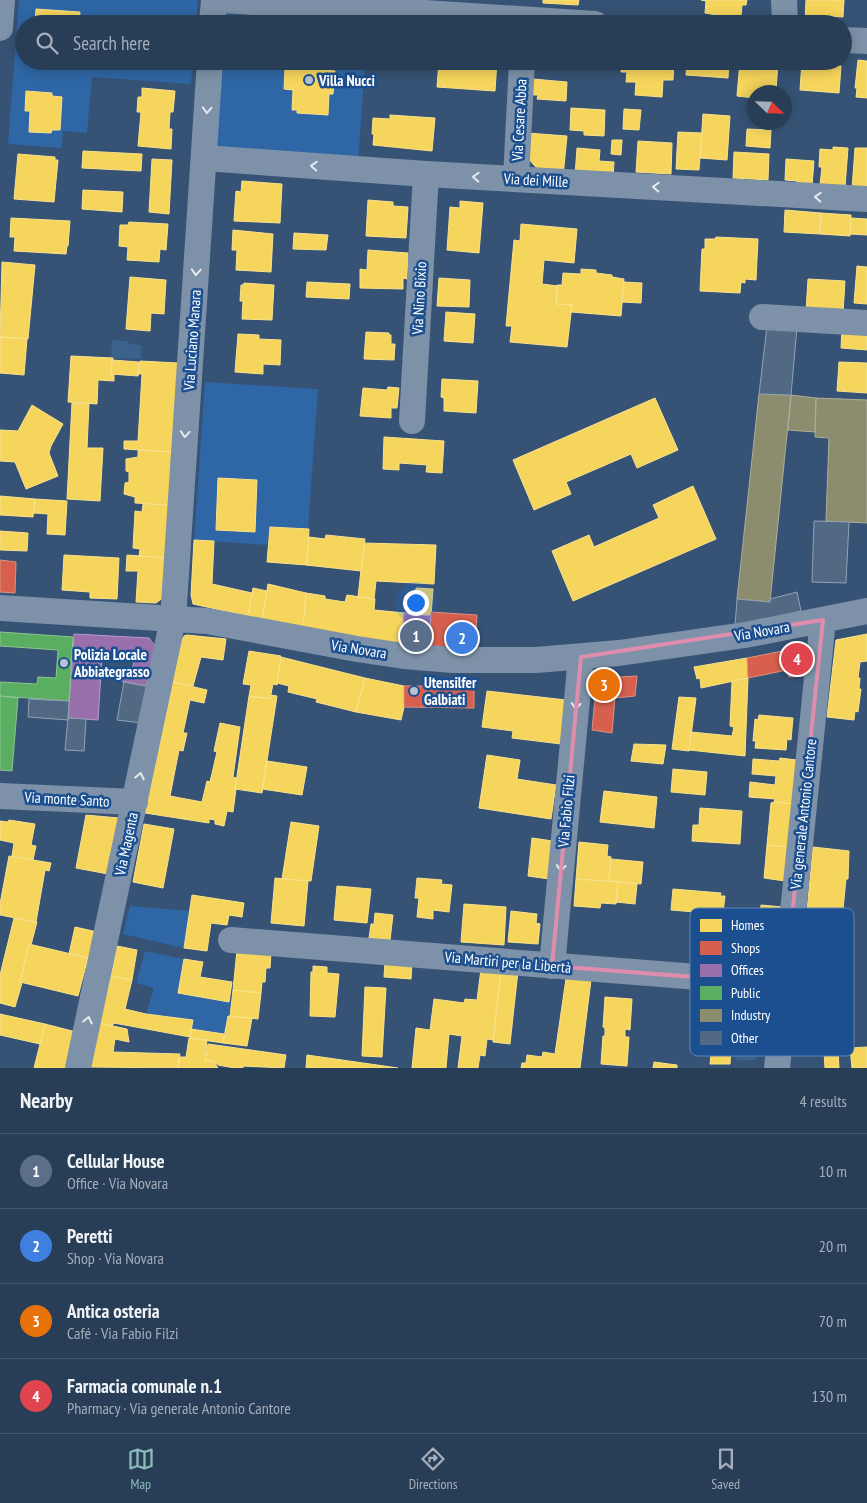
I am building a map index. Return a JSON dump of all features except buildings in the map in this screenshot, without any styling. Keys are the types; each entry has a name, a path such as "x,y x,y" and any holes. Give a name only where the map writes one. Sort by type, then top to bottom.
{"street":[{"path":"0,28 2,0"},
{"path":"213,15 214,0"},
{"path":"223,0 525,14"},
{"path":"784,0 785,15"},
{"path":"852,40 867,41"},
{"name":"Via Luciano Manara","path":"172,619 209,70"},
{"name":"Via Cesare Abba","path":"516,179 522,70"},
{"name":"Via dei Mille","path":"204,158 426,174 867,200"},
{"name":"Via Nino Bixio","path":"412,421 426,174"},
{"path":"762,317 867,323"},
{"name":"Via Novara","path":"0,608 207,622 357,649 404,656 453,660 536,660 581,657 745,635 867,611"},
{"name":"Via Magenta","path":"78,1068 172,619"},
{"name":"Via generale Antonio Cantore","path":"793,908 823,620"},
{"name":"Via Fabio Filzi","path":"552,966 581,657"},
{"name":"Via monte Santo","path":"0,796 134,802"},
{"name":"Via Martiri per la Libertà","path":"231,940 690,977"}],"highlighted area":[{"path":"823,620 785,984 552,966 581,657"}],"shaded area":[{"path":"19,0 198,0 197,15 18,15"},
{"path":"15,52 15,70 192,70 191,84 92,77 87,133 63,131 61,148 8,144"},
{"path":"219,70 364,70 358,165 214,155"},
{"path":"112,340 127,341 130,344 141,345 141,359 111,358"},
{"path":"205,382 318,389 308,529 270,527 267,545 194,540"},
{"path":"130,906 190,911 184,948 123,934"},
{"path":"145,951 184,959 178,992 231,1002 225,1034 191,1029 192,1020 146,1014 154,988 136,983"},
{"path":"735,1056 757,1056 755,1060 737,1061"}],"place":[{"name":"Villa Nucci","path":"309,80"},
{"name":"Cellular House","path":"416,636"},
{"name":"Peretti","path":"462,638"},
{"name":"Farmacia comunale n.1","path":"797,659"},
{"name":"Polizia Locale Abbiategrasso","path":"64,663"},
{"name":"Antica osteria","path":"604,685"},
{"name":"Utensilfer Galbiati","path":"414,691"}]}
